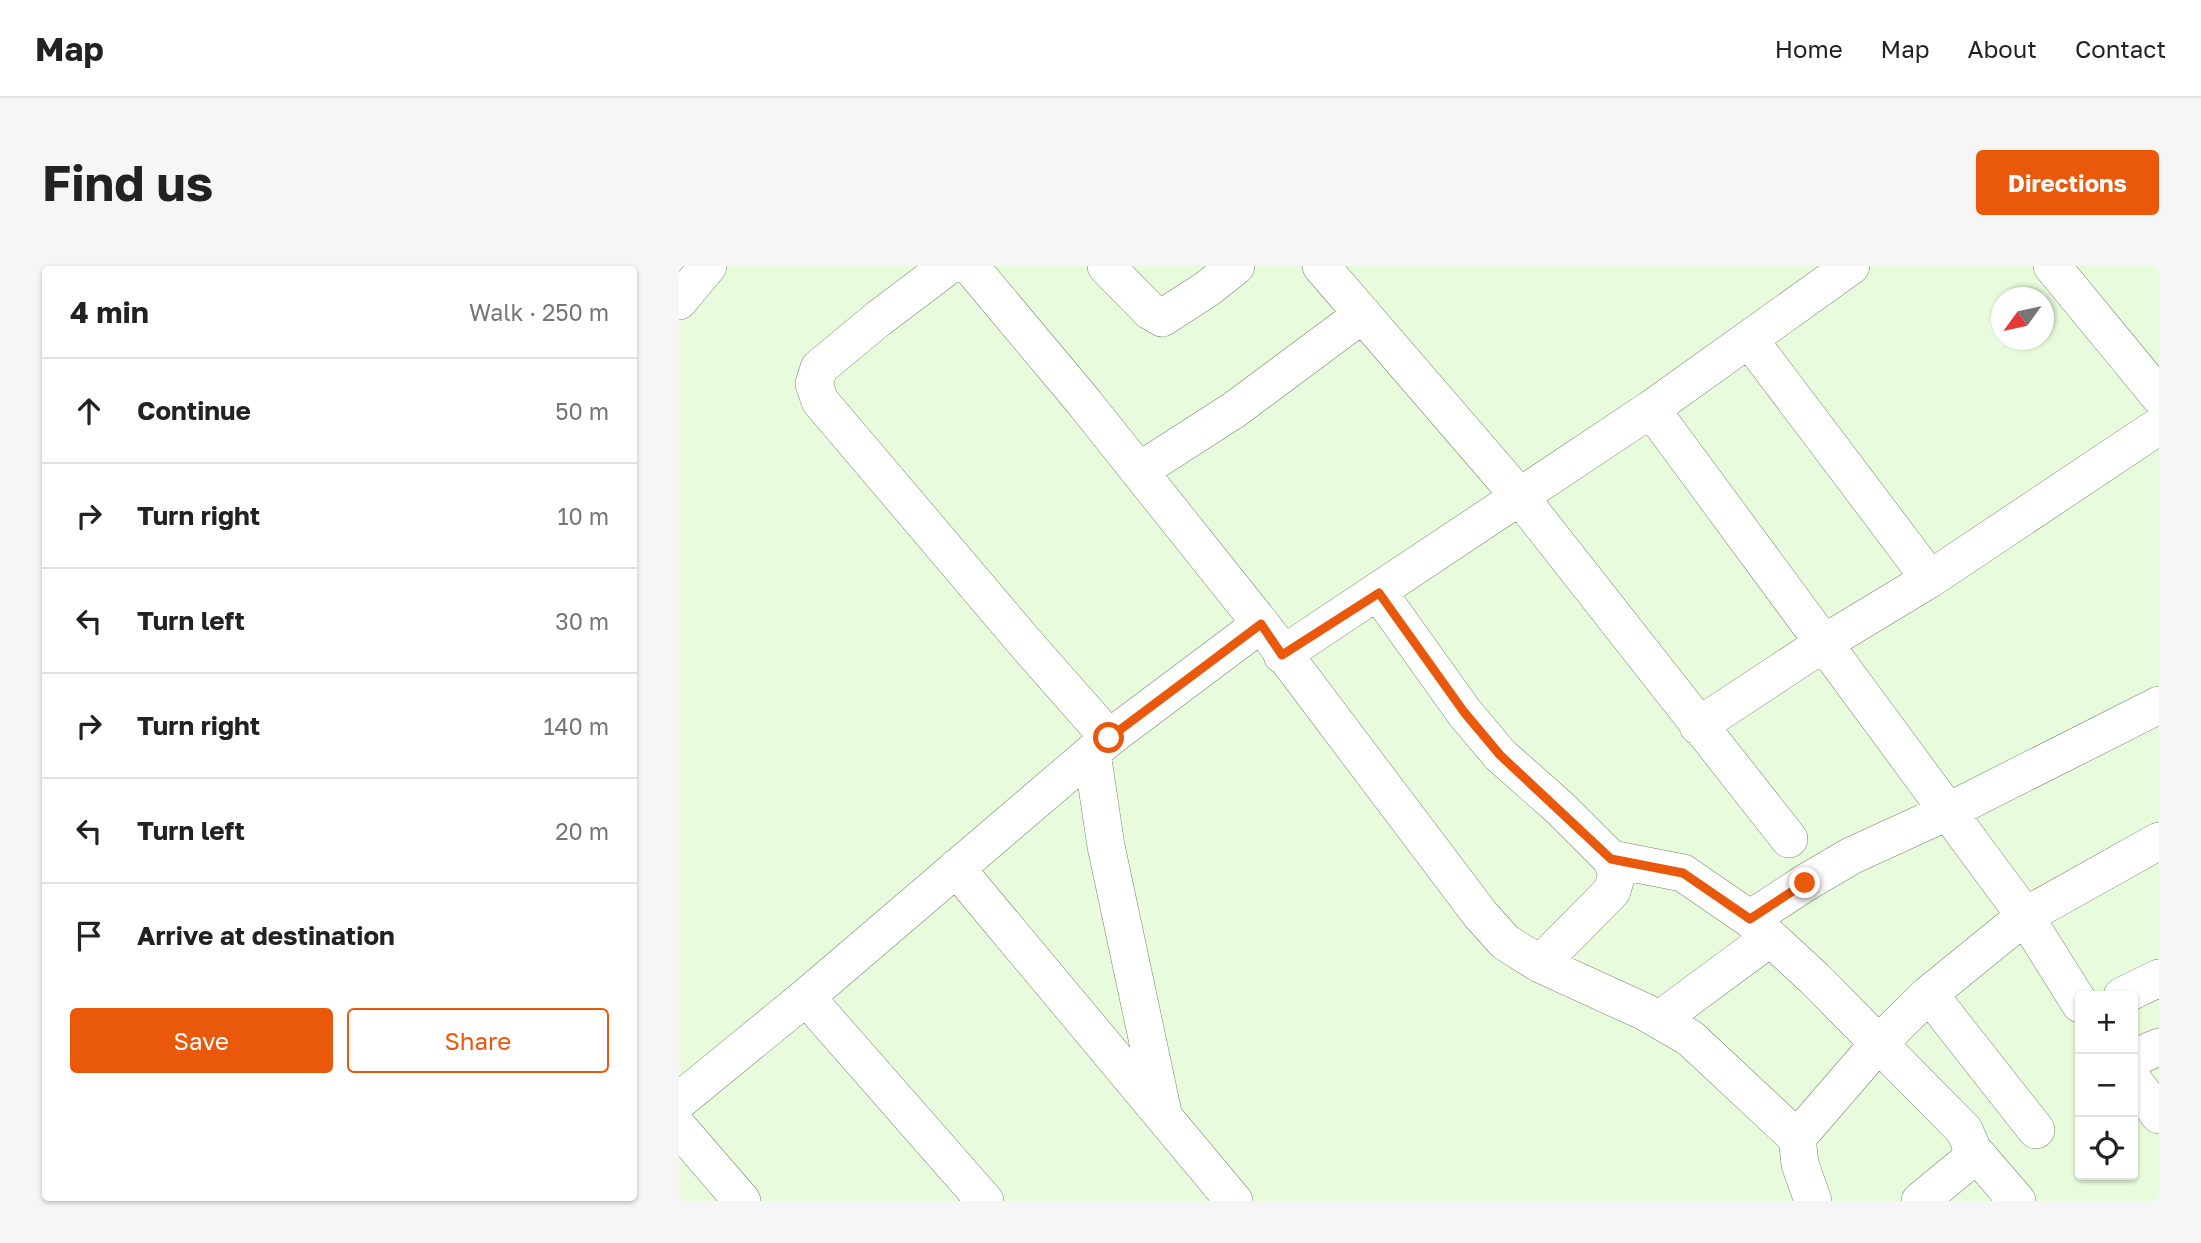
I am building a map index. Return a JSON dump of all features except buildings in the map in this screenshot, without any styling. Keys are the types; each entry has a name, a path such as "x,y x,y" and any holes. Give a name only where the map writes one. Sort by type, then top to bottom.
{"street":[{"path":"679,301 708,266"},
{"path":"948,266 819,368 814,384 820,401 1010,625 1101,746 1106,846 1164,1117"},
{"path":"970,266 1261,624 1282,655 1505,942 1540,964 1659,1020 1690,1038 1797,1138 1800,1164 1813,1201"},
{"path":"1106,266 1150,311 1162,318 1207,289 1236,266"},
{"path":"1321,266 1520,497 1789,839"},
{"path":"1282,655 1379,593 1651,409 1851,266"},
{"path":"2052,266 2159,396"},
{"path":"1139,471 1234,410 1363,314"},
{"path":"1749,339 1930,579"},
{"path":"1651,409 2025,916 2075,996"},
{"path":"1698,726 1823,643 1930,579 2159,426"},
{"path":"1379,593 1464,712 1493,746 1611,859 1616,874 1612,891 1540,964"},
{"path":"679,1101 806,997 1101,746 1261,624"},
{"path":"1659,1020 1760,929 1805,883 1851,856 1947,812 2159,705"},
{"path":"1797,1138 1879,1043 1929,994 2025,916 2159,841"},
{"path":"1611,859 1683,873 1760,929 1814,978 1964,1130 1973,1150 2017,1201"},
{"path":"956,868 1234,1201"},
{"path":"2132,991 2159,978"},
{"path":"1929,994 2036,1130"},
{"path":"806,997 985,1201"},
{"path":"2138,1056 2159,1047"},
{"path":"2138,1087 2159,1115"},
{"path":"679,1128 742,1201"},
{"path":"1920,1201 1966,1163 1973,1150"}],"route":[{"path":"1109,738 1261,624 1282,655 1379,593 1464,712 1500,755 1560,808 1611,859 1683,873 1750,919 1805,883"}]}
